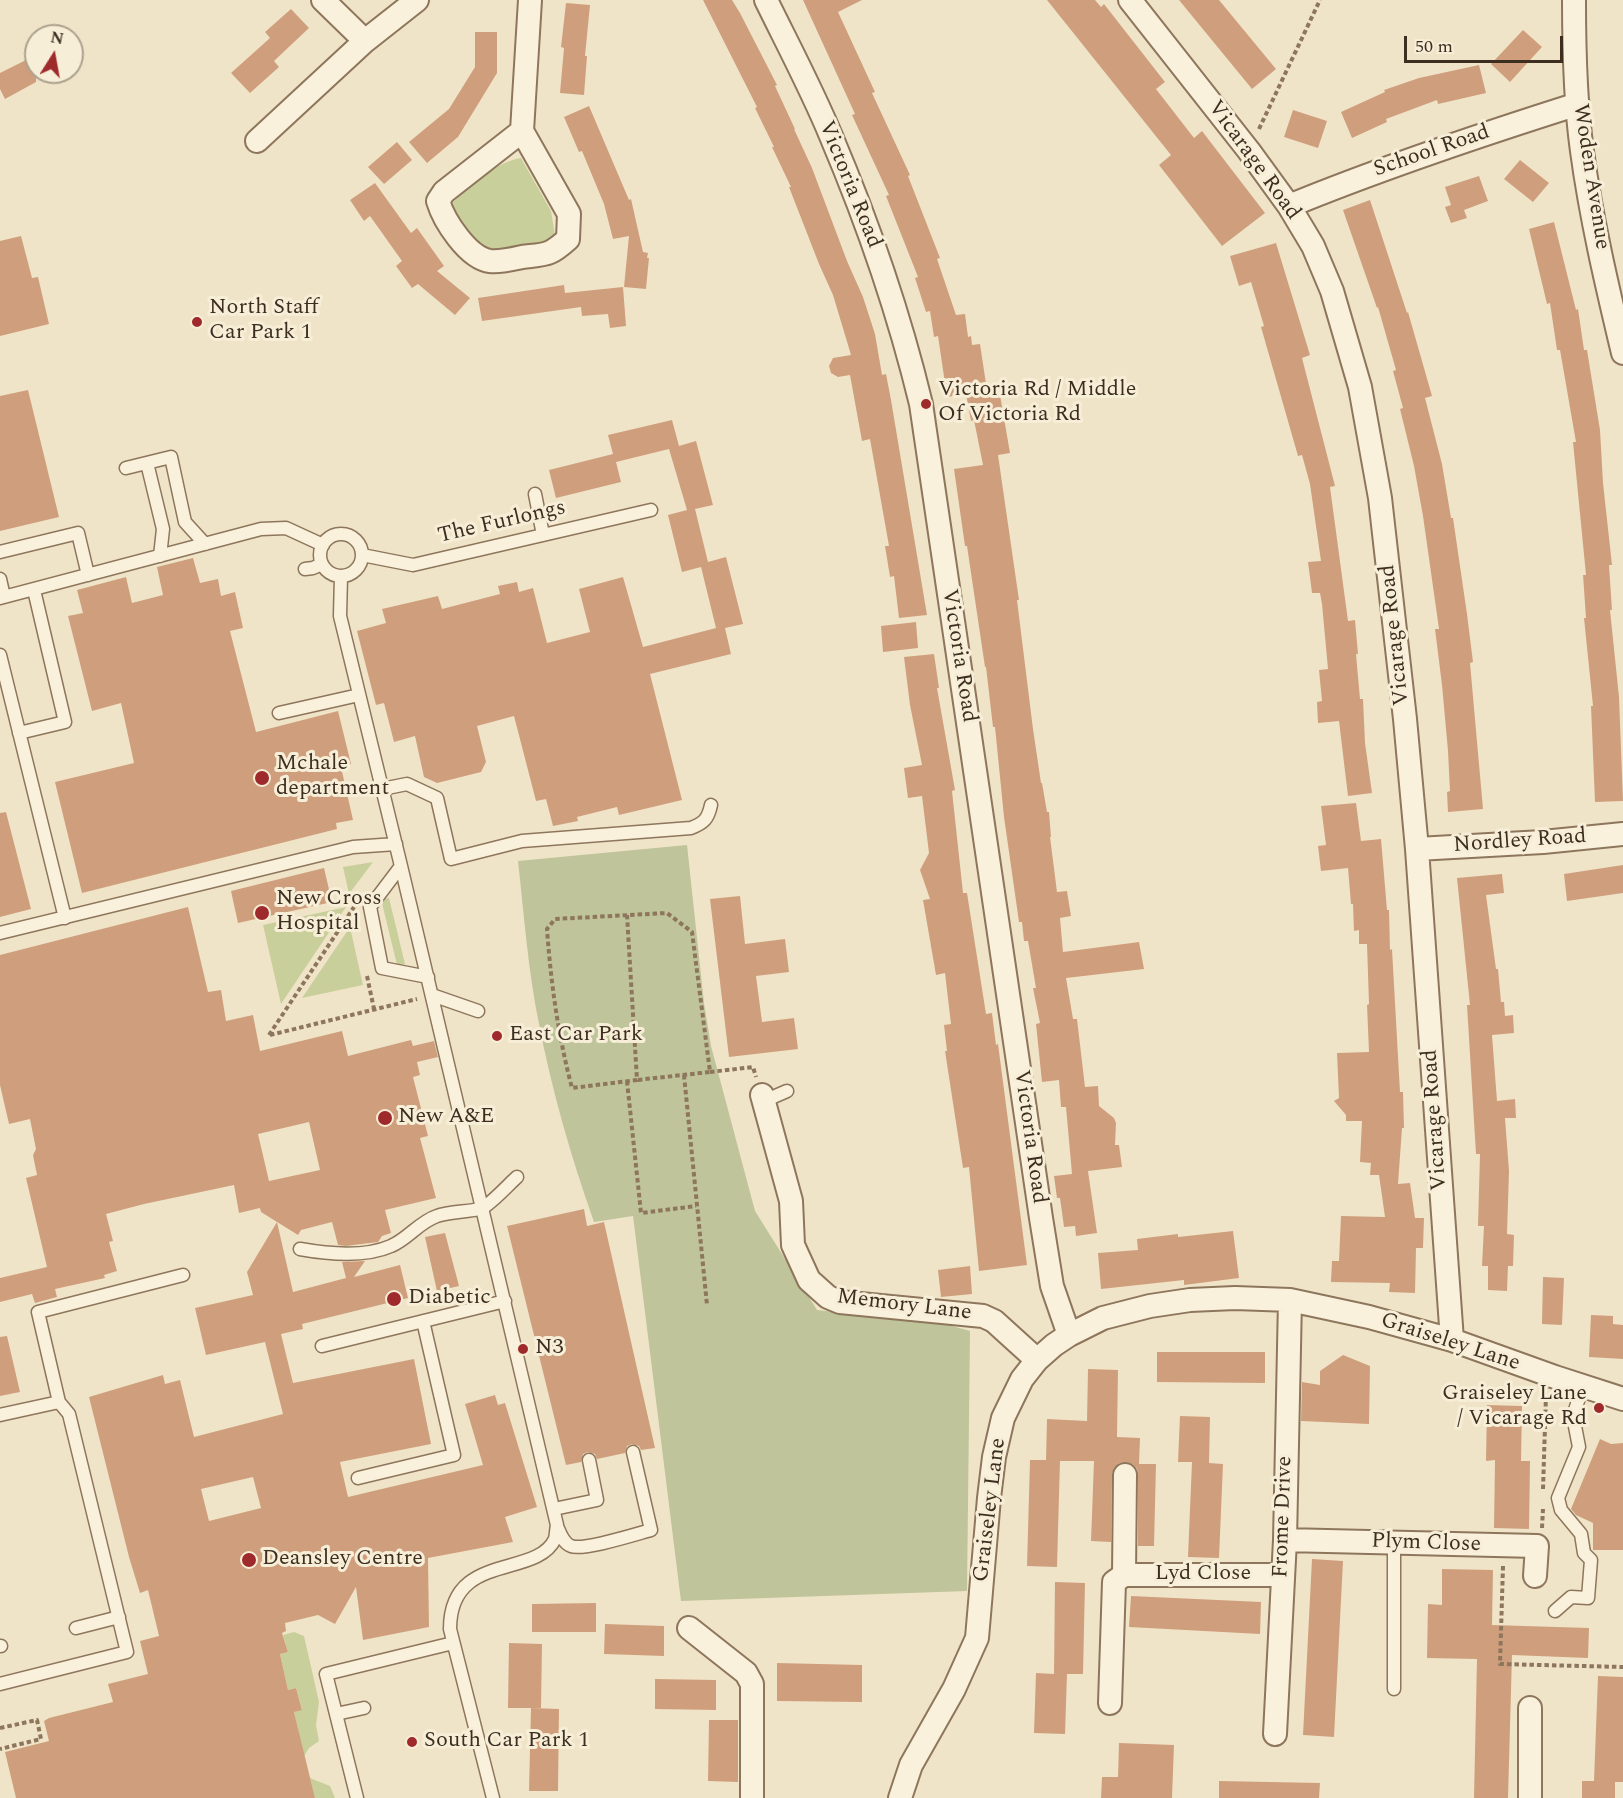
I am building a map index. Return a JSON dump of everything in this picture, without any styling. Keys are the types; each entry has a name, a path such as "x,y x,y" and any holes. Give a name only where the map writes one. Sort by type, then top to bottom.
{"street":[{"path":"323,0 365,41"},
{"path":"257,141 365,41 417,0"},
{"path":"522,131 444,192 438,201 441,211 469,251 479,258 492,261 551,254 568,239 569,214 522,131 530,0"},
{"name":"Victoria Road","path":"766,0 830,134 858,203 905,338 921,404 1041,1218 1052,1286 1069,1335"},
{"name":"Vicarage Road","path":"1130,0 1249,151 1289,206 1313,246 1332,291 1360,387 1371,444 1394,609 1417,849 1452,1340"},
{"name":"Woden Avenue","path":"1574,0 1574,60 1582,151 1609,296 1623,353"},
{"name":"School Road","path":"1289,206 1357,178 1456,142 1578,104"},
{"name":"Nordley Road","path":"1417,849 1543,842 1623,834"},
{"name":"Memory Lane","path":"763,1098 791,1201 793,1245 809,1280 828,1297 840,1302 983,1316 994,1321 1038,1360"},
{"name":"Graiseley Lane","path":"900,1798 911,1765 954,1689 977,1638 994,1458 1003,1418 1022,1379 1038,1360 1069,1335 1103,1318 1150,1306 1190,1300 1235,1298 1290,1300 1369,1317 1452,1340 1623,1399"},
{"name":"Frome Drive","path":"1275,1734 1285,1540 1290,1300"},
{"name":"Lyd Close","path":"1124,1575 1125,1475"},
{"name":"Plym Close","path":"1285,1540 1537,1546"},
{"path":"1535,1576 1537,1546"},
{"name":"Lyd Close","path":"1110,1702 1114,1582 1124,1575 1283,1575"},
{"path":"689,1628 746,1673 752,1684 752,1798"},
{"path":"1530,1708 1530,1798"}],"lane":[{"path":"126,468 171,457 185,522 205,544"},
{"path":"147,463 163,529 159,556"},
{"path":"535,494 543,535"},
{"name":"The Furlongs","path":"362,555 413,565 651,510"},
{"path":"0,579 2,598 261,529 286,528 323,545"},
{"path":"0,552 78,533 88,575"},
{"path":"343,533 356,540 360,545 362,555 359,566 354,572 340,576 328,571 322,564 320,554 323,545 330,537 343,533"},
{"path":"305,569 322,564"},
{"path":"340,576 340,616 557,1525 562,1538 571,1546 585,1546 651,1530 633,1452"},
{"path":"20,734 65,722 34,590"},
{"path":"0,655 65,918"},
{"path":"279,713 359,695"},
{"path":"382,789 407,784 437,798 451,860 522,842 691,828 703,823 708,817 711,806"},
{"path":"0,933 353,847 396,844"},
{"path":"401,866 370,908 382,968 428,977"},
{"path":"432,995 478,1011"},
{"path":"763,1098 787,1091"},
{"path":"300,1250 324,1254 372,1251 392,1246 425,1221 438,1215 482,1208 517,1177"},
{"path":"0,1684 127,1652 69,1414 59,1402 38,1312 183,1275"},
{"path":"322,1346 505,1301"},
{"path":"358,1478 454,1455 423,1321"},
{"path":"1555,1611 1571,1597 1588,1598 1591,1560 1584,1552 1581,1534 1561,1510 1558,1498 1579,1447 1573,1416 1583,1386"},
{"path":"0,1415 59,1402"},
{"path":"554,1509 597,1500 589,1460"},
{"path":"493,1798 453,1643 450,1616 455,1602 465,1587 475,1578 503,1566 539,1556 548,1549 555,1538 557,1525"},
{"path":"1394,1542 1394,1689"},
{"path":"76,1628 118,1617"},
{"path":"357,1798 326,1674 453,1643"},
{"path":"336,1714 364,1708"}],"path":[{"path":"1249,151 1320,0"},
{"path":"359,898 269,1035 432,995"},
{"path":"710,1072 692,932 667,913 555,919 547,929 552,996 572,1088 627,1081 684,1075 710,1072 753,1067 763,1098"},
{"path":"627,915 637,1080"},
{"path":"684,1075 707,1305"},
{"path":"627,1081 641,1213 696,1206"},
{"path":"1543,1491 1546,1391 1555,1377"},
{"path":"1537,1546 1542,1535 1543,1502"},
{"path":"1505,1546 1501,1589 1500,1664 1623,1667"},
{"path":"0,1728 37,1720 41,1739 0,1749"}],"green space":[{"path":"521,158 551,211 555,235 528,249 480,248 449,207 482,177 503,164"},
{"path":"687,845 704,1003 711,1046 755,1211 817,1310 945,1324 970,1331 967,1591 681,1601 633,1216 594,1222 578,1173 556,1099 535,1004 518,861"},
{"path":"373,862 349,894 343,867"},
{"path":"389,898 405,964 397,965 381,899"},
{"path":"346,907 281,1004 263,925"},
{"path":"350,927 363,985 302,998"},
{"path":"294,1632 304,1636 319,1702 316,1725 319,1741 309,1748 304,1756 294,1712 302,1709 296,1688 288,1690 280,1654 288,1652 283,1635"},
{"path":"310,1778 330,1786 335,1798 315,1798"}],"building":[{"path":"703,0 732,0 740,13 777,85 775,86 812,168 863,297 875,334 882,375 886,374 927,615 899,618 894,576 890,577 885,546 889,546 870,439 862,441 850,375 838,377 831,373 829,366 833,358 851,355 833,295 789,187 791,187 755,108 757,107"},
{"path":"803,0 862,0 838,12 910,175 908,176 940,258 937,259 956,315 965,314 968,337 971,336 972,345 980,344 988,397 1000,395 1010,453 998,455 1019,600 1017,600 1033,729 1041,783 1047,812 1049,812 1057,892 1067,891 1071,916 1060,918 1063,952 1139,942 1144,969 1066,978 1073,1019 1077,1019 1085,1087 1098,1086 1099,1106 1114,1118 1116,1123 1115,1145 1119,1145 1122,1167 1088,1171 1097,1233 1076,1236 1075,1226 1064,1227 1060,1198 1057,1198 1054,1176 1072,1174 1066,1107 1061,1107 1059,1080 1042,1082 1036,1024 1040,1023 1033,988 1036,988 1028,941 1024,941 1022,922 1019,922 1004,817 995,727 993,727 986,667 954,469 983,465 974,420 971,421 966,394 947,397 938,336 934,337 930,311 926,312 915,278 918,277 886,196 889,195"},
{"path":"1047,0 1095,0 1101,7 1104,4 1165,82 1156,89 1194,138 1202,131 1265,213 1222,246 1159,165 1171,155"},
{"path":"1179,0 1219,0 1276,69 1252,89"},
{"path":"566,3 590,5 584,95 560,93 564,48 561,47"},
{"path":"291,9 309,28 274,61 279,67 250,93 231,73 270,38 265,32"},
{"path":"1523,30 1542,47 1510,82 1491,64"},
{"path":"475,32 497,32 497,73 458,137 427,163 409,142 449,109 475,67"},
{"path":"24,61 24,84 32,84 5,99 0,89 0,73"},
{"path":"1479,65 1486,93 1438,104 1437,100 1386,119 1387,122 1352,138 1341,112 1385,92 1384,90 1419,78"},
{"path":"589,106 629,200 631,199 643,252 648,253 646,289 624,287 629,236 613,239 604,204 582,151 579,152 564,117"},
{"path":"1293,110 1327,121 1318,148 1284,137"},
{"path":"397,142 412,160 384,184 368,167"},
{"path":"1520,160 1549,183 1533,202 1504,179"},
{"path":"1479,176 1488,201 1464,210 1467,218 1451,223 1445,207 1451,205 1445,187"},
{"path":"375,183 411,233 417,228 444,266 437,271 470,298 455,315 418,284 412,288 396,266 402,261 370,216 364,221 350,200"},
{"path":"1370,200 1408,312 1432,396 1425,398 1442,464 1451,518 1453,518 1473,662 1470,663 1483,809 1448,812 1447,792 1450,791 1448,751 1435,629 1439,629 1423,516 1400,409 1403,408 1393,371 1396,370 1378,307 1343,210"},
{"path":"1554,222 1576,310 1578,309 1600,430 1612,565 1609,565 1612,610 1610,610 1619,697 1623,801 1595,802 1591,706 1593,706 1584,618 1586,618 1583,575 1586,575 1573,442 1576,442 1550,303 1547,304 1529,229"},
{"path":"21,236 32,278 38,277 49,324 0,336 0,241"},
{"path":"1276,243 1310,355 1302,358 1335,486 1330,487 1348,621 1355,620 1360,699 1363,699 1365,743 1372,793 1348,796 1339,721 1318,723 1317,702 1322,701 1319,670 1328,669 1320,593 1312,593 1308,562 1321,561 1310,484 1302,455 1298,456 1261,327 1264,326 1251,282 1239,286 1230,256"},
{"path":"564,285 565,293 623,287 626,326 610,328 608,314 582,316 581,307 482,321 478,298"},
{"path":"28,390 59,517 0,531 0,396"},
{"path":"672,420 679,446 696,441 713,505 695,509 708,562 726,557 743,624 725,628 731,654 650,674 682,800 619,815 617,807 577,817 578,821 553,826 546,799 536,801 514,716 477,726 486,762 481,772 437,783 424,777 415,736 394,742 384,703 376,705 357,631 386,623 382,609 438,596 442,609 500,594 498,586 517,582 519,592 533,588 547,643 590,632 579,589 623,577 643,647 716,628 701,567 682,572 668,515 687,510 669,449 616,462 621,482 556,498 549,470 613,454 608,435"},
{"path":"193,558 200,583 218,579 221,596 235,592 243,628 230,631 256,732 338,711 351,764 341,767 353,820 336,823 337,829 82,893 55,782 134,763 121,703 92,711 68,616 83,613 77,590 126,577 132,603 163,595 157,567"},
{"path":"916,622 918,648 883,652 881,626"},
{"path":"934,654 939,688 937,688 955,790 952,791 963,893 967,893 986,1014 992,1013 996,1045 998,1044 1027,1265 979,1271 969,1167 963,1168 945,1051 947,1051 944,1025 951,1024 945,973 936,975 923,900 930,899 920,870 929,853 922,796 908,798 904,768 922,765 910,705 904,657"},
{"path":"1356,803 1361,841 1381,839 1387,910 1389,910 1390,950 1392,949 1400,1092 1403,1092 1404,1128 1402,1128 1398,1184 1410,1183 1415,1218 1424,1218 1423,1248 1416,1248 1415,1293 1389,1292 1390,1283 1331,1282 1332,1261 1339,1261 1341,1216 1385,1217 1379,1175 1370,1175 1371,1163 1360,1162 1362,1121 1346,1121 1346,1115 1334,1101 1339,1098 1337,1053 1369,1052 1367,944 1359,944 1359,930 1354,931 1348,868 1321,871 1318,846 1326,845 1321,806"},
{"path":"6,812 31,909 0,917 0,813"},
{"path":"1623,865 1623,893 1567,901 1564,874"},
{"path":"324,868 332,902 238,923 231,891"},
{"path":"1502,874 1504,893 1486,895 1501,1002 1504,1002 1505,1016 1513,1015 1514,1033 1492,1035 1497,1101 1515,1099 1516,1118 1505,1118 1509,1171 1507,1234 1514,1235 1513,1266 1508,1266 1507,1291 1488,1290 1488,1266 1482,1266 1484,1226 1478,1226 1480,1154 1476,1154 1467,1005 1470,1005 1457,878"},
{"path":"740,896 745,944 785,939 789,972 756,976 762,1022 794,1018 798,1049 729,1057 710,899"},
{"path":"188,907 208,992 221,990 226,1021 253,1015 260,1051 342,1031 348,1056 411,1040 413,1046 434,1041 438,1057 417,1062 420,1075 413,1077 428,1136 420,1138 436,1198 385,1210 391,1233 382,1236 378,1242 346,1246 338,1245 332,1222 301,1230 298,1235 261,1212 260,1208 239,1213 234,1185 144,1204 106,1214 113,1241 109,1242 117,1271 104,1275 105,1278 55,1289 57,1297 35,1303 32,1294 0,1302 0,1278 47,1267 26,1178 37,1175 33,1155 36,1149 30,1119 9,1124 0,1085 0,955","holes":["309,1122 320,1170 269,1181 258,1134"]},
{"path":"584,1209 587,1226 604,1222 655,1448 641,1450 639,1446 632,1444 627,1446 625,1453 597,1459 595,1454 588,1452 583,1454 581,1462 566,1465 507,1226"},
{"path":"277,1222 293,1292 346,1278 342,1262 365,1261 354,1277 400,1265 408,1298 302,1324 303,1329 281,1334 293,1383 414,1359 431,1444 340,1462 348,1497 483,1465 465,1404 495,1395 498,1405 505,1403 537,1507 505,1517 513,1542 428,1558 429,1627 363,1640 356,1587 335,1624 318,1615 285,1623 286,1631 282,1633 288,1652 280,1654 288,1690 296,1688 302,1710 294,1712 315,1798 16,1798 5,1752 49,1741 44,1721 49,1718 113,1702 108,1684 148,1674 140,1641 159,1636 148,1590 140,1593 129,1557 89,1397 163,1375 165,1384 180,1380 194,1437 283,1414 265,1342 206,1355 195,1308 253,1295 247,1272","holes":["253,1477 261,1508 209,1521 201,1489"]},
{"path":"1233,1231 1239,1278 1184,1285 1184,1280 1101,1289 1098,1253 1138,1250 1137,1239"},
{"path":"445,1233 459,1286 437,1291 425,1237"},
{"path":"970,1266 972,1294 941,1297 938,1270"},
{"path":"1543,1277 1564,1278 1562,1325 1542,1324"},
{"path":"1591,1315 1613,1316 1613,1324 1623,1325 1623,1359 1589,1357"},
{"path":"7,1336 20,1392 0,1396 0,1337"},
{"path":"1157,1352 1265,1352 1265,1383 1157,1382"},
{"path":"1343,1355 1370,1366 1369,1424 1301,1421 1302,1382 1320,1385 1320,1371"},
{"path":"1088,1369 1118,1370 1117,1437 1140,1438 1139,1464 1156,1464 1154,1546 1138,1546 1138,1475 1137,1469 1132,1464 1119,1463 1112,1474 1111,1542 1091,1541 1094,1461 1060,1461 1057,1567 1027,1566 1030,1460 1046,1460 1047,1419 1087,1421"},
{"path":"1487,1405 1522,1406 1521,1461 1530,1461 1529,1529 1494,1528 1495,1460 1486,1461"},
{"path":"1180,1416 1210,1417 1209,1463 1223,1464 1219,1558 1188,1557 1192,1462 1178,1462"},
{"path":"1600,1439 1611,1444 1623,1443 1623,1550 1593,1550 1593,1523 1576,1515 1571,1509"},
{"path":"1312,1559 1343,1561 1334,1737 1303,1735"},
{"path":"1442,1569 1493,1570 1492,1625 1589,1628 1588,1658 1512,1655 1508,1798 1474,1798 1477,1659 1427,1658 1428,1604 1442,1605"},
{"path":"1055,1582 1085,1583 1083,1674 1067,1674 1065,1734 1034,1733 1036,1673 1054,1674"},
{"path":"1131,1596 1261,1602 1260,1634 1129,1627"},
{"path":"596,1603 596,1632 532,1632 532,1604"},
{"path":"605,1624 664,1626 664,1656 604,1654"},
{"path":"509,1643 542,1644 541,1708 508,1708"},
{"path":"777,1663 862,1665 862,1702 777,1701"},
{"path":"1598,1676 1623,1677 1623,1782 1615,1782 1615,1798 1582,1798 1582,1781 1594,1781"},
{"path":"655,1679 716,1680 716,1710 655,1709"},
{"path":"531,1708 559,1709 558,1791 529,1791"},
{"path":"709,1720 738,1720 738,1782 708,1781"},
{"path":"1119,1743 1174,1745 1172,1798 1101,1798 1102,1777 1118,1777"},
{"path":"1219,1781 1320,1783 1319,1798 1219,1798"}],"place":[{"name":"North Staff Car Park 1","path":"197,322"},
{"name":"Victoria Rd / Middle Of Victoria Rd","path":"926,404"},
{"name":"Mchale department","path":"262,778"},
{"name":"New Cross Hospital","path":"262,913"},
{"name":"East Car Park","path":"497,1036"},
{"name":"New A&E","path":"385,1118"},
{"name":"Diabetic","path":"394,1299"},
{"name":"N3","path":"523,1349"},
{"name":"Graiseley Lane / Vicarage Rd","path":"1599,1408"},
{"name":"Deansley Centre","path":"249,1560"},
{"name":"South Car Park 1","path":"412,1742"}]}
